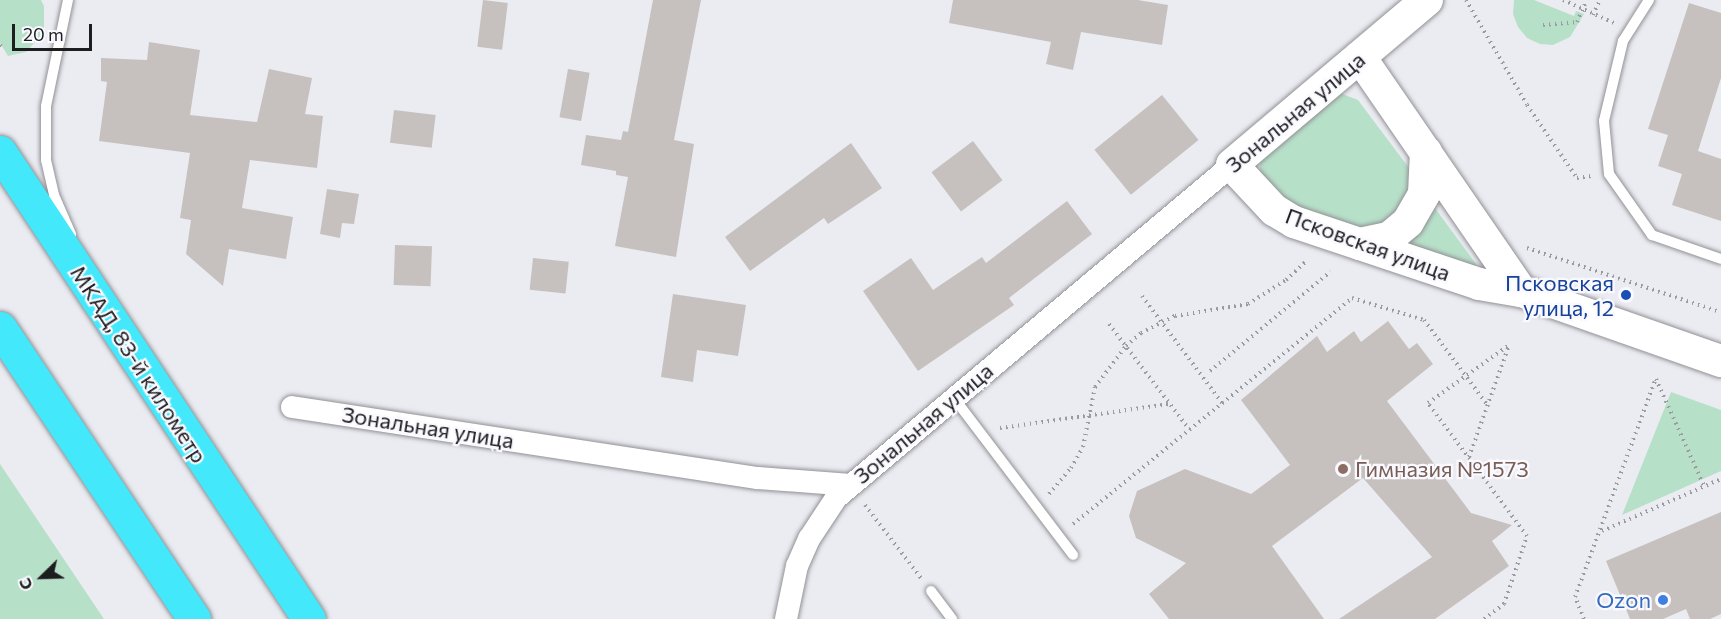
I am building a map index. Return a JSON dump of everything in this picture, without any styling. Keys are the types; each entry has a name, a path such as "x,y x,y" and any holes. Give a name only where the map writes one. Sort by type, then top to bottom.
{"highway":[{"name":"МКАД, 83-й километр","path":"0,152 109,320 309,619"},
{"path":"0,328 194,619"}],"street":[{"name":"Зональная улица","path":"292,407 758,478 851,485 1428,0"},
{"path":"1360,57 1521,291"},
{"path":"1360,244 1389,238 1408,222 1424,194 1426,152"},
{"name":"Псковская улица","path":"1232,165 1274,210 1294,222 1479,284 1521,291 1721,361"},
{"path":"786,619 790,590 809,539 831,505 851,485"}],"lane":[{"path":"68,0 46,106 46,160 54,195 109,320"},
{"path":"1649,0 1623,41 1604,121 1609,174 1652,235 1721,259"},
{"path":"954,398 1073,555"},
{"path":"931,591 952,619"}],"path":[{"path":"1466,0 1527,105 1577,178 1609,174"},
{"path":"1563,0 1619,25 1620,17"},
{"path":"1543,25 1577,22 1587,0"},
{"path":"1593,15 1600,0"},
{"path":"1520,246 1717,311"},
{"path":"1036,506 1071,468 1083,447 1095,387 1108,366 1126,346 1161,322 1193,311 1248,304 1287,280 1305,262"},
{"path":"1210,371 1330,272"},
{"path":"1142,296 1222,403"},
{"path":"1059,536 1352,298 1424,320 1488,406"},
{"path":"1109,324 1190,429"},
{"path":"1469,458 1509,345 1428,403 1527,536 1504,604 1484,619"},
{"path":"1584,619 1575,597 1602,532 1656,378 1704,486"},
{"path":"981,431 1169,404"},
{"path":"1602,532 1721,479"},
{"path":"851,485 931,591"}],"green space":[{"path":"0,0 41,0 44,6 44,32 26,52 8,56 0,43"},
{"path":"1514,0 1534,0 1574,16 1576,11 1584,14 1570,37 1553,45 1540,44 1527,38 1518,27 1513,14"},
{"path":"1340,93 1358,100 1409,168 1413,183 1409,199 1382,227 1360,233 1282,202 1260,173 1260,155"},
{"path":"1429,200 1476,264 1476,269 1398,246"},
{"path":"1671,392 1721,410 1721,471 1622,515"},
{"path":"0,464 104,619 0,619"}],"building":[{"path":"483,0 508,3 502,50 477,47"},
{"path":"653,0 701,0 674,140 694,144 676,257 615,246 628,177 616,175 616,171 581,165 586,135 621,140 623,131 628,132"},
{"path":"953,0 1138,0 1168,5 1162,45 1081,32 1073,70 1046,64 1051,42 949,23"},
{"path":"1689,3 1721,13 1721,78 1698,151 1721,159 1721,221 1672,205 1682,174 1658,166 1668,135 1648,129"},
{"path":"149,42 200,50 190,115 257,122 269,69 312,78 305,114 323,116 317,168 250,160 242,208 293,217 286,259 229,249 223,286 186,254 191,220 180,218 190,153 99,141 107,82 101,81 101,58 147,60"},
{"path":"568,69 590,73 581,121 559,117"},
{"path":"1162,95 1199,140 1131,195 1094,150"},
{"path":"394,110 436,115 432,148 390,143"},
{"path":"973,141 1002,180 961,211 931,172"},
{"path":"851,143 882,188 828,224 824,218 750,271 725,237"},
{"path":"327,189 359,194 354,224 342,223 340,238 320,234"},
{"path":"1067,201 1092,234 1009,298 1014,305 918,371 863,291 911,258 933,290 982,257 986,263"},
{"path":"395,245 432,246 431,286 394,285"},
{"path":"533,258 569,262 565,294 530,290"},
{"path":"673,294 746,305 738,356 697,350 693,382 661,377"},
{"path":"1388,321 1409,349 1417,343 1433,364 1387,401 1471,513 1512,525 1492,541 1509,566 1435,619 1339,619 1432,557 1363,478 1272,546 1324,619 1169,619 1149,594 1186,563 1136,538 1129,516 1137,491 1185,469 1251,494 1290,465 1241,400 1317,336 1327,352 1354,331 1361,342"},
{"path":"1721,512 1721,614 1710,619 1690,619 1686,609 1663,619 1630,619 1606,561"}],"place":[{"name":"Псковская улица, 12","path":"1626,295"},
{"name":"Гимназия №1573","path":"1343,469"},
{"name":"Ozon","path":"1663,600"}]}
